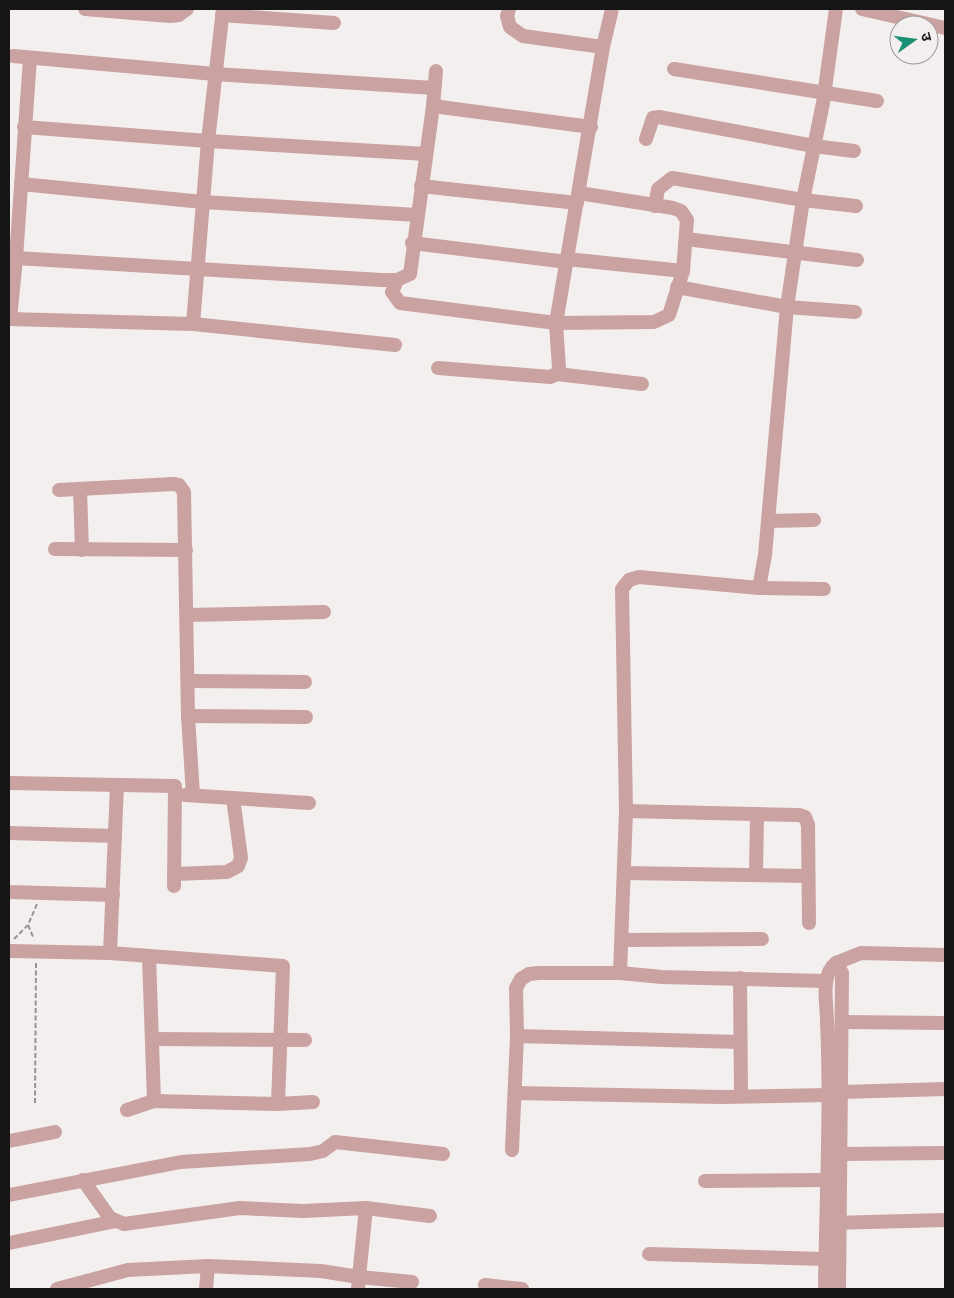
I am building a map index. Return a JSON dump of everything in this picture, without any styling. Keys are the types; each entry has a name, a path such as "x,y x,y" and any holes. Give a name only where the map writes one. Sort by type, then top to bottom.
{"street":[{"path":"85,9 170,16 179,15 186,9"},
{"path":"509,9 507,16 510,27 523,36 603,47"},
{"path":"557,374 559,368 556,323 603,47 612,9"},
{"path":"759,588 765,555 787,307 803,200 824,94 836,9"},
{"path":"862,9 945,28"},
{"path":"193,324 208,141 223,12 334,23"},
{"path":"14,56 215,74 434,88"},
{"path":"30,58 16,258 9,319 193,324 395,345"},
{"path":"674,69 877,101"},
{"path":"16,258 197,270 397,280 410,274 412,244 433,106 436,70"},
{"path":"433,106 591,126"},
{"path":"646,139 650,123 653,118 659,117 814,146 854,151"},
{"path":"24,127 208,141 426,154"},
{"path":"655,206 658,189 672,178 803,200 856,206"},
{"path":"21,184 203,202 417,215"},
{"path":"397,280 392,292 400,303 556,323 654,322 664,319 671,313 683,271 687,220 685,215 673,208 578,198 421,186"},
{"path":"686,239 856,260"},
{"path":"412,244 683,271"},
{"path":"677,287 787,307 855,312"},
{"path":"438,368 542,377 557,374 642,384"},
{"path":"59,490 178,485 184,492 188,615 188,716 193,795"},
{"path":"80,488 82,550"},
{"path":"768,521 814,520"},
{"path":"55,550 186,550"},
{"path":"620,973 626,811 622,589 629,580 639,577 759,588 824,589"},
{"path":"188,615 324,612"},
{"path":"188,681 305,682"},
{"path":"188,716 306,717"},
{"path":"9,783 175,786 174,880 228,872 238,866 241,858 233,798"},
{"path":"110,953 117,785"},
{"path":"175,795 309,803"},
{"path":"626,811 798,815 805,818 808,825 809,924"},
{"path":"756,874 757,814"},
{"path":"9,833 115,836"},
{"path":"624,872 808,876"},
{"path":"9,892 113,895"},
{"path":"622,940 762,939"},
{"path":"9,951 110,953 283,966 278,1104"},
{"path":"839,1289 840,1154 826,981 836,965 861,953 945,955"},
{"path":"149,956 154,1101"},
{"path":"824,1289 826,1180 842,1022 842,973 836,965"},
{"path":"512,1150 517,1036 516,988 521,979 529,974 620,973 662,977 826,981"},
{"path":"740,978 741,1095"},
{"path":"842,1022 945,1023"},
{"path":"517,1036 740,1042"},
{"path":"153,1039 305,1040"},
{"path":"515,1093 578,1096 721,1097 945,1089"},
{"path":"128,1110 154,1101 278,1104 313,1102"},
{"path":"9,1142 54,1132"},
{"path":"9,1194 181,1162 310,1154 323,1151 334,1142 443,1154"},
{"path":"840,1154 945,1153"},
{"path":"83,1180 106,1214 116,1221"},
{"path":"705,1181 826,1180"},
{"path":"9,1244 116,1221 134,1223 240,1208 303,1211 366,1208 430,1216"},
{"path":"358,1283 366,1208"},
{"path":"826,1223 945,1220"},
{"path":"649,1254 825,1258"},
{"path":"206,1289 208,1266"},
{"path":"57,1289 128,1270 208,1266 321,1271 358,1283 412,1282"},
{"path":"485,1285 522,1289"}],"path":[{"path":"9,943 28,925 42,893"},
{"path":"28,925 36,951 35,1103"}]}
